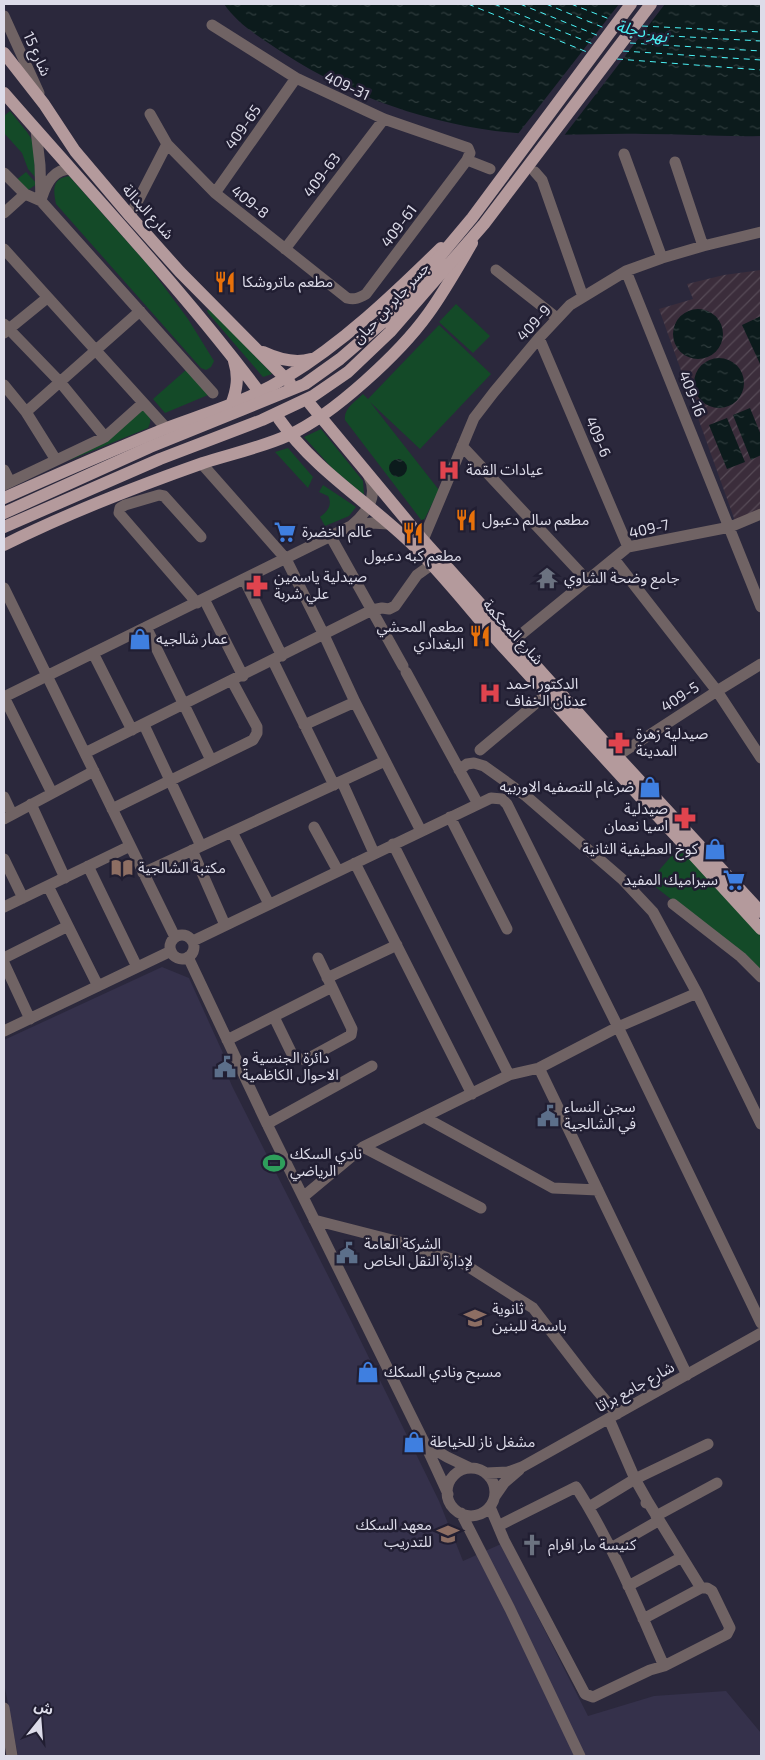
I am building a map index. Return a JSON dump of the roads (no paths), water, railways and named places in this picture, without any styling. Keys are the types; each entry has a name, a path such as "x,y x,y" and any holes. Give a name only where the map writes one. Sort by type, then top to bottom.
{"main road":[{"name":"جسر جابر بن حيان","path":"4,513 150,447 305,384 340,359 390,316 472,218 631,4"},
{"name":"جسر جابر بن حيان","path":"4,527 160,459 262,420 313,396 348,372 390,332 484,224 651,4"},
{"name":"شارع البدالة","path":"4,53 44,104 75,151 130,216 180,272 288,381"},
{"name":"شارع البدالة","path":"4,93 170,280 261,395"},
{"path":"4,498 132,442 261,395 288,381 362,323 472,218"},
{"path":"4,545 45,525 152,482 290,435 321,416 344,398 395,351 428,314 484,224"},
{"path":"253,347 285,360 308,360 318,356"},
{"path":"231,405 237,386 237,376 232,356"},
{"name":"شارع المحكمة","path":"310,404 423,540 617,756 761,912"},
{"name":"شارع المحكمة","path":"278,419 290,435 328,474 416,548 761,929"}],"street":[{"name":"شارع 15","path":"4,16 44,104"},
{"name":"409-31","path":"212,25 296,78 384,119 468,148 470,153 468,160"},
{"name":"409-65","path":"215,193 296,78"},
{"name":"409-8","path":"150,114 167,144 215,193 347,298"},
{"name":"409-63","path":"284,249 384,119"},
{"path":"36,130 40,165 41,201"},
{"path":"130,216 167,144"},
{"path":"624,154 662,258"},
{"path":"468,160 490,170"},
{"name":"409-61","path":"347,298 359,298 366,294 468,160"},
{"path":"675,162 703,246"},
{"path":"41,201 45,188 52,177 64,169 71,169"},
{"path":"535,172 542,180 583,296"},
{"path":"4,173 25,194 41,201 213,393"},
{"path":"4,213 25,194"},
{"name":"409-9","path":"423,540 474,418 539,338 570,305 626,271 703,246 761,232"},
{"path":"4,250 167,428"},
{"path":"496,270 557,318"},
{"name":"409-16","path":"626,271 761,607"},
{"path":"47,298 5,329 60,382 106,437"},
{"path":"26,412 140,311"},
{"name":"409-6","path":"539,338 628,547"},
{"path":"4,385 26,412 56,460"},
{"path":"4,470 7,483 106,437 144,403"},
{"path":"462,446 588,581"},
{"path":"202,464 286,559 355,702 421,831"},
{"path":"52,793 4,697 351,526 363,515 368,506 373,492 370,477"},
{"path":"112,809 253,740 257,733 257,727 237,679 201,601 119,513 120,508 159,495 164,496 201,537"},
{"name":"409-7","path":"513,641 628,547 730,527 761,514"},
{"path":"351,526 372,523 388,524"},
{"path":"331,537 478,804"},
{"path":"614,559 717,690 761,758"},
{"path":"85,753 237,679 372,610 389,609 395,606 417,575 431,565"},
{"path":"244,579 304,725 338,784 374,853"},
{"path":"4,588 175,937"},
{"path":"146,627 211,760"},
{"path":"93,653 132,730"},
{"name":"409-5","path":"617,756 717,690 761,664"},
{"path":"480,750 547,694"},
{"path":"304,725 355,702"},
{"path":"144,725 169,781 225,925"},
{"path":"144,873 386,761"},
{"path":"459,770 467,764 474,763 484,766 526,796 622,879 653,912 697,993 761,1124"},
{"path":"4,797 8,817 94,771"},
{"path":"502,799 513,787"},
{"path":"193,941 491,798 502,799 507,804 618,1027 761,1323"},
{"path":"31,804 65,878"},
{"path":"450,817 507,929"},
{"path":"314,827 338,871"},
{"path":"232,832 269,904"},
{"path":"393,844 510,1075"},
{"path":"4,907 130,846"},
{"path":"4,859 23,898"},
{"path":"355,863 472,1094"},
{"path":"88,866 137,967"},
{"path":"48,886 98,986"},
{"path":"673,904 741,957 761,977"},
{"path":"4,958 68,926"},
{"path":"185,935 193,941 194,950 188,957 177,958 171,951 171,942 175,937 185,935"},
{"path":"227,1040 274,1017 397,944"},
{"path":"4,1032 171,951"},
{"path":"188,957 266,1124 425,1444 452,1505 461,1513 510,1609 580,1756"},
{"path":"274,1017 292,1054 299,1059 307,1059 351,1035 352,1029 318,958"},
{"path":"4,963 30,1019"},
{"path":"303,1197 363,1147 510,1075 539,1068 618,1027 697,993"},
{"path":"266,1124 372,1066"},
{"path":"539,1068 687,1375"},
{"path":"424,1117 553,1188 598,1190"},
{"path":"363,1147 481,1208"},
{"path":"314,1220 396,1241 461,1262 533,1308 590,1382 613,1416 635,1479 647,1502 701,1588"},
{"name":"شارع جامع براثا","path":"495,1496 510,1477 522,1467 761,1333"},
{"path":"425,1444 470,1468 481,1470 494,1483 495,1496 490,1507 476,1515 461,1513"},
{"path":"589,1507 635,1479 708,1444"},
{"name":"شارع جامع براثا","path":"486,1473 501,1473 522,1467"},
{"path":"448,1494 449,1483 456,1474 470,1468"},
{"path":"611,1548 657,1518 717,1483"},
{"path":"498,1526 576,1487 611,1548 664,1666"},
{"path":"490,1507 585,1694 593,1697 650,1670 664,1666 728,1634 730,1631 712,1591 707,1588 701,1588 643,1619"},
{"path":"628,1586 682,1557"},
{"path":"4,1708 5,1725 12,1756"}],"water":[{"name":"نهر دجلة","path":"224,4 761,4 761,136 530,134 467,126 434,119 371,98 312,70 252,32"},
{"path":"693,309 703,309 716,316 723,329 723,339 716,352 703,359 693,359 684,355 677,348 673,339 673,329 677,320 684,313"},
{"path":"761,316 761,366 742,325"},
{"path":"714,358 724,358 737,365 744,378 744,388 737,401 724,408 714,408 705,404 698,397 694,388 694,378 698,369 705,362"},
{"path":"750,408 761,435 761,455 751,460 733,415"},
{"path":"727,418 745,462 727,469 709,425"},
{"path":"398,459 404,462 407,468 404,474 398,477 392,474 389,468 392,462"}],"place":[{"name":"مطعم ماتروشكا","path":"225,282"},
{"name":"عيادات القمة","path":"449,470"},
{"name":"مطعم سالم دعبول","path":"466,520"},
{"name":"عالم الخضرة","path":"285,532"},
{"name":"مطعم كبه دعبول","path":"413,533"},
{"name":"جامع وضحة الشاوي","path":"547,578"},
{"name":"صيدلية ياسمين علي شربة","path":"257,586"},
{"name":"مطعم المحشي البغدادي","path":"480,636"},
{"name":"عمار شالجيه","path":"140,639"},
{"name":"الدكتور احمد عدنان الخفاف","path":"490,693"},
{"name":"صيدلية زهرة المدينة","path":"619,743"},
{"name":"ضرغام للتصفيه الاوربيه","path":"650,787"},
{"name":"صيدلية اسيا نعمان","path":"685,818"},
{"name":"كوخ العطيفية الثانية","path":"715,849"},
{"name":"مكتبة الشالجية","path":"122,868"},
{"name":"سيراميك المفيد","path":"734,880"},
{"name":"دائرة الجنسية و الاحوال الكاظمية","path":"225,1067"},
{"name":"سجن النساء في الشالجية","path":"548,1116"},
{"name":"نادي السكك الرياضي","path":"274,1163"},
{"name":"الشركة العامة لإدارة النقل الخاص","path":"347,1253"},
{"name":"ثانوية باسمة للبنين","path":"475,1318"},
{"name":"مسبح ونادي السكك","path":"368,1372"},
{"name":"مشغل ناز للخياطة","path":"414,1442"},
{"name":"معهد السكك للتدريب","path":"448,1534"},
{"name":"كنيسة مار افرام","path":"532,1545"}]}
